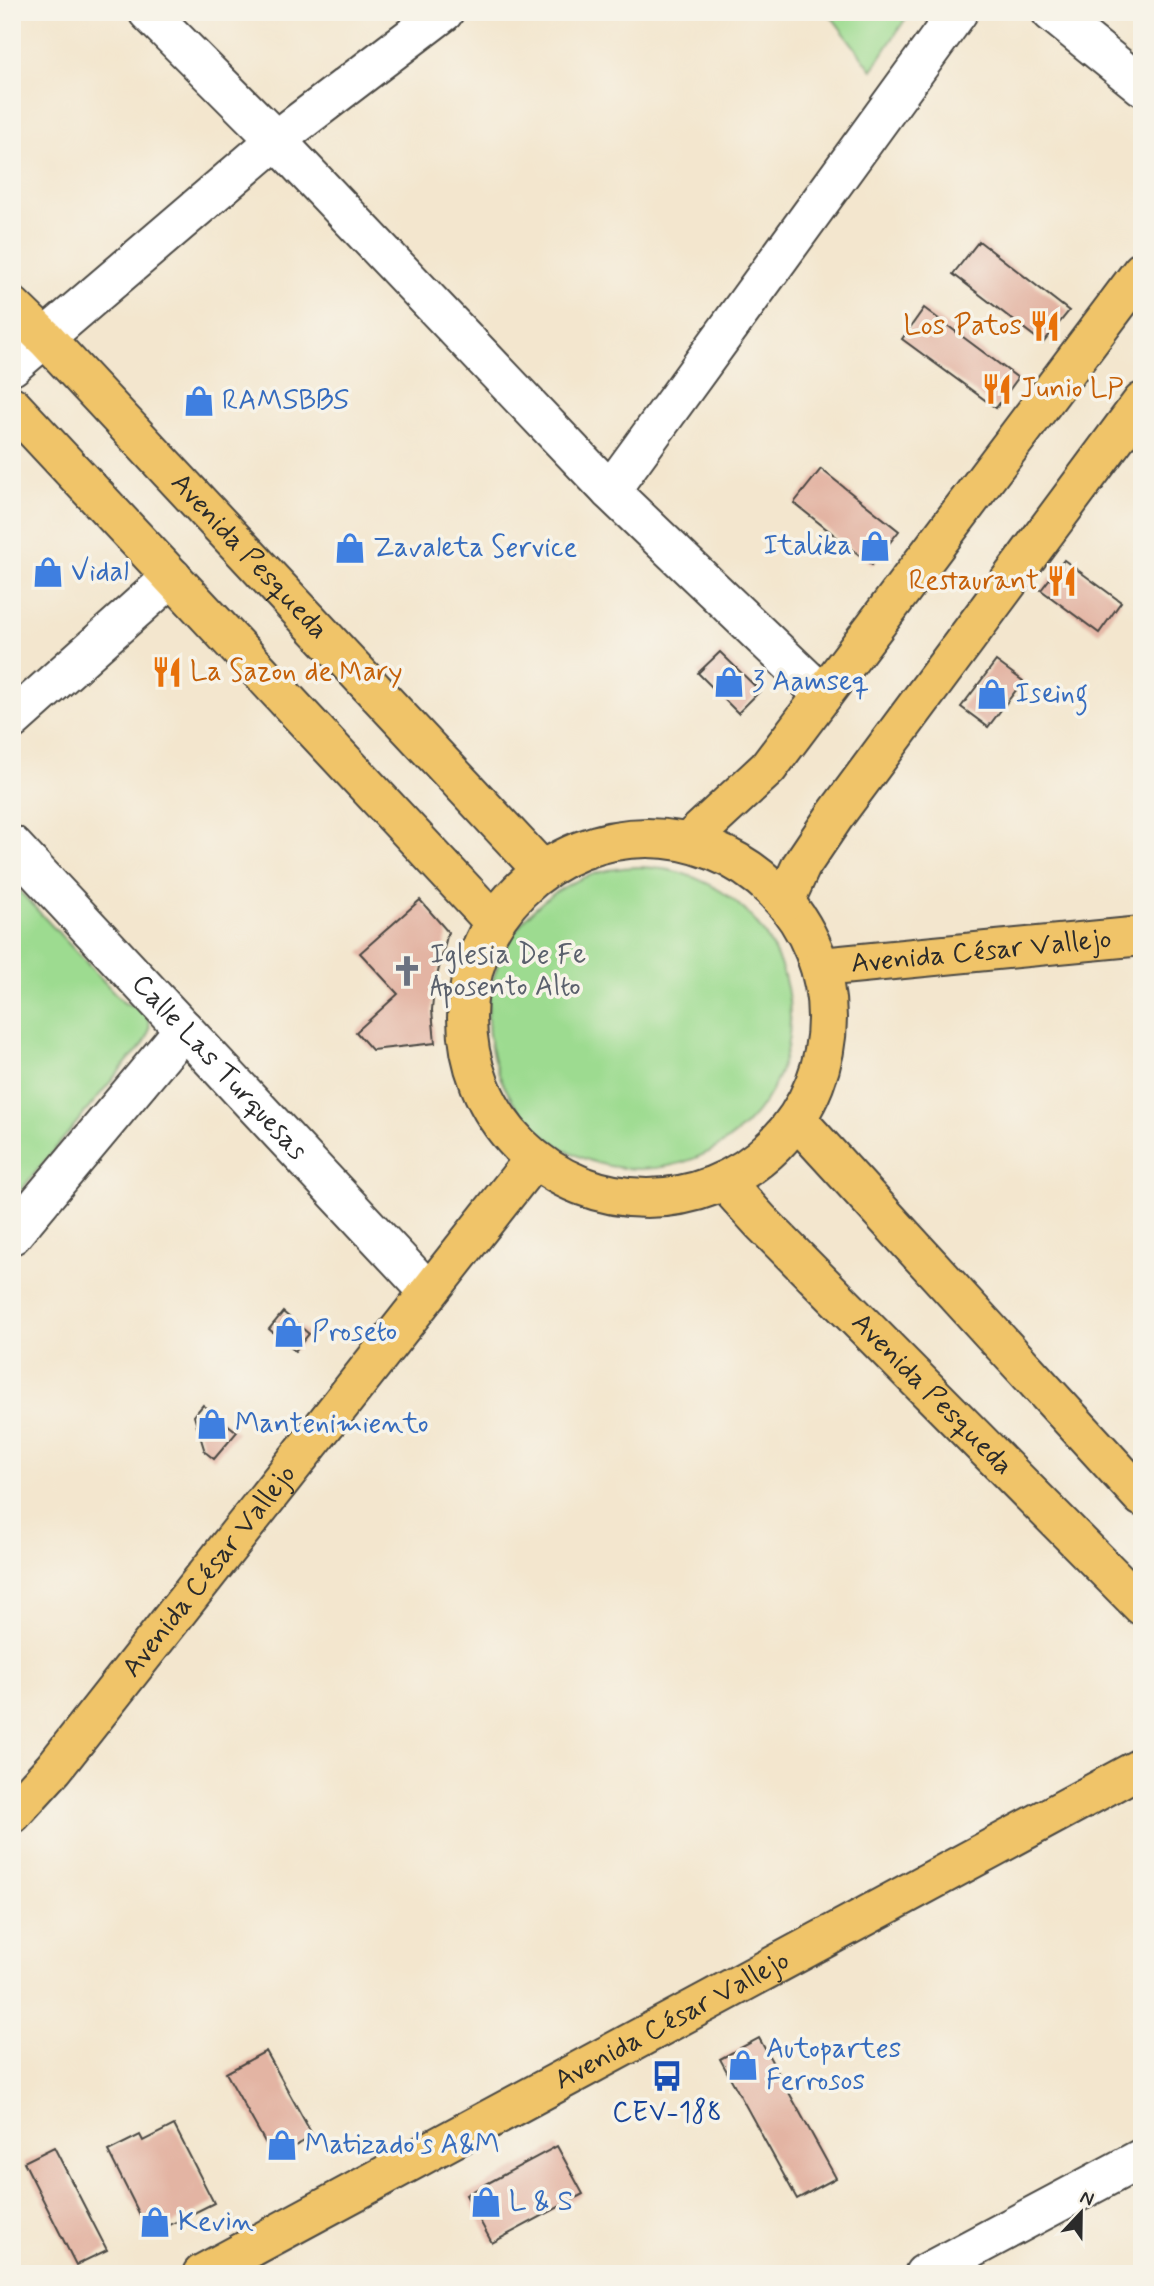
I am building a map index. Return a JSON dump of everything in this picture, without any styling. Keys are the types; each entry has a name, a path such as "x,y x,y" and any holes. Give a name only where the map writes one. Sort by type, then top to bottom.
{"main road":[{"path":"688,842 768,768 1142,271"},
{"name":"Avenida Pesqueda","path":"12,306 46,339 542,870"},
{"path":"785,901 801,866 834,817 1142,402"},
{"path":"12,406 493,922"},
{"path":"650,837 688,842 724,855 757,875 785,901 806,932 821,967 828,1020 820,1072 797,1120 764,1156 724,1181 686,1194 646,1198 606,1194 569,1180 534,1159 498,1120 475,1073 470,1047 466,1021 472,970 493,922 516,893 542,870 576,852 612,841 650,837"},
{"name":"Avenida César Vallejo","path":"821,967 1142,936"},
{"path":"797,1120 1142,1497"},
{"name":"Avenida César Vallejo","path":"12,1814 54,1768 534,1159"},
{"name":"Avenida Pesqueda","path":"724,1181 761,1222 1142,1606"},
{"name":"Avenida César Vallejo","path":"202,2274 1142,1767"}],"street":[{"path":"148,12 276,139 610,491 823,695"},
{"path":"12,366 276,139 444,12"},
{"path":"610,491 958,12"},
{"path":"1051,12 1142,86"},
{"path":"12,720 172,577"},
{"name":"Calle Las Turquesas","path":"12,845 428,1291"},
{"path":"12,1235 184,1029"},
{"path":"924,2274 1142,2158"}],"green space":[{"path":"828,12 910,12 872,70"},
{"path":"639,867 668,870 697,879 723,893 746,911 764,934 778,960 787,989 790,1018 787,1047 778,1076 764,1102 746,1125 723,1143 697,1157 668,1166 639,1169 610,1166 581,1157 555,1143 532,1125 514,1102 500,1076 491,1047 488,1018 491,989 500,960 514,934 532,911 555,893 581,879 610,870"},
{"path":"12,883 124,1003 144,1013 150,1027 138,1050 12,1201"}],"building":[{"path":"979,241 1069,311 1043,343 953,274"},
{"path":"924,308 1018,378 996,408 902,339"},
{"path":"821,469 899,531 872,565 794,503"},
{"path":"1064,560 1121,602 1099,633 1041,590"},
{"name":"3 Aamseq","path":"720,652 760,691 738,713 698,673"},
{"name":"Iseing","path":"996,661 1023,681 988,727 961,707"},
{"name":"Iglesia De Fe Aposento Alto","path":"420,900 448,932 434,988 432,1010 435,1043 372,1050 356,1032 398,994 360,953"},
{"name":"Proseto","path":"283,1312 309,1334 295,1351 269,1329"},
{"name":"Mantenimiento","path":"203,1405 237,1432 214,1459 205,1452 194,1416"},
{"path":"759,2038 836,2178 797,2199 720,2059"},
{"path":"266,2051 313,2136 274,2158 226,2073"},
{"path":"174,2125 214,2203 150,2235 108,2151 140,2135 143,2141"},
{"path":"557,2146 583,2194 492,2243 466,2195"},
{"path":"54,2147 107,2250 76,2265 24,2162"}],"place":[{"name":"Los Patos","path":"1045,326"},
{"name":"Junio LP","path":"997,389"},
{"name":"RAMSBBS","path":"199,401"},
{"name":"Italika","path":"875,546"},
{"name":"Zavaleta Service","path":"350,548"},
{"name":"Vidal","path":"48,572"},
{"name":"Restaurant","path":"1062,581"},
{"name":"La Sazon de Mary","path":"167,672"},
{"name":"3 Aamseq","path":"729,682"},
{"name":"Iseing","path":"992,694"},
{"name":"Iglesia De Fe Aposento Alto","path":"407,971"},
{"name":"Proseto","path":"289,1332"},
{"name":"Mantenimiento","path":"212,1424"},
{"name":"Autopartes Ferrosos","path":"743,2065"},
{"name":"CEV-188","path":"667,2076"},
{"name":"Matizado's A&M","path":"282,2145"},
{"name":"L & S","path":"486,2202"},
{"name":"Kevin","path":"155,2222"}]}
